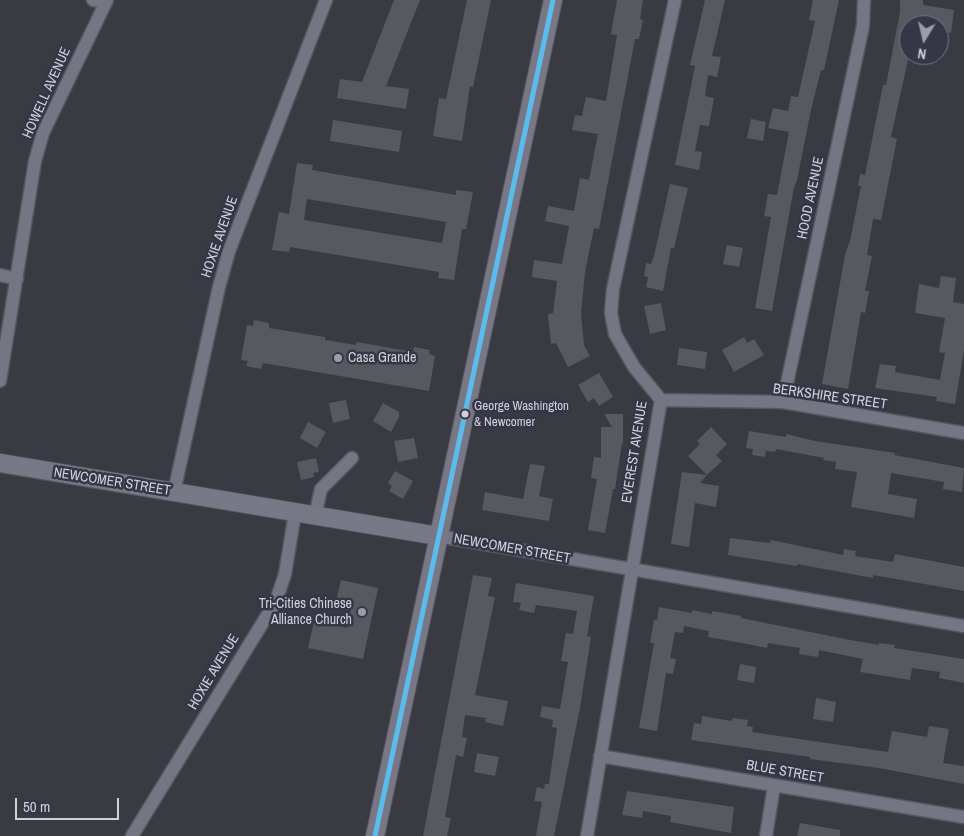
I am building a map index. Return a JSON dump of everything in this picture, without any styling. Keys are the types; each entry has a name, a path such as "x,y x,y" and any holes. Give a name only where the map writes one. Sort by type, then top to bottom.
{"main road":[{"path":"375,836 553,0"},
{"name":"NEWCOMER STREET","path":"0,464 438,536"}],"street":[{"path":"92,0 106,1"},
{"name":"HOXIE AVENUE","path":"174,492 219,287 229,251 326,0"},
{"name":"EVEREST AVENUE","path":"586,836 661,400 623,351 616,334 611,313 613,289 675,0"},
{"name":"HOOD AVENUE","path":"783,402 863,26 864,0"},
{"name":"HOWELL AVENUE","path":"0,380 35,161 43,133 106,1"},
{"path":"0,276 17,279"},
{"name":"BERKSHIRE STREET","path":"661,400 783,402 964,433"},
{"path":"315,516 321,489 352,458"},
{"name":"HOXIE AVENUE","path":"132,836 276,601 285,574 295,513"},
{"name":"NEWCOMER STREET","path":"438,536 964,626"},
{"name":"BLUE STREET","path":"600,756 964,817"},
{"path":"766,836 774,786"}],"building":[{"path":"394,0 420,0 386,86 409,89 406,109 337,98 340,79 362,82"},
{"path":"467,0 491,0 473,87 470,86 462,141 433,136 439,98 446,99"},
{"path":"617,0 643,0 640,19 643,20 639,39 635,39 599,229 594,228 585,272 581,314 584,345 590,356 568,367 556,343 551,344 548,314 553,313 557,281 532,277 534,260 562,264 569,226 545,221 548,206 574,211 580,178 589,180 598,134 572,130 575,115 582,116 586,97 606,101 617,35 611,34"},
{"path":"705,0 725,0 712,56 721,57 717,77 708,75 705,96 714,98 709,126 700,125 695,151 702,152 699,170 675,165 695,66 690,65"},
{"path":"813,0 839,0 824,70 821,70 794,187 772,311 755,308 771,217 764,216 768,194 777,195 789,132 768,128 773,108 788,111 791,96 798,97 815,21 809,20"},
{"path":"900,0 923,0 923,5 954,10 951,33 949,33 949,15 899,15"},
{"path":"899,17 899,65 907,65 891,137 897,139 881,220 873,219 867,255 872,256 865,291 869,291 865,313 861,312 848,389 822,384 845,255 850,241 861,186 858,186 860,174 865,175 883,85 886,85"},
{"path":"751,119 766,122 763,141 747,138"},
{"path":"333,120 402,131 399,152 330,141"},
{"path":"297,163 313,165 312,170 456,195 456,190 473,192 466,229 462,229 454,280 438,278 439,272 290,247 289,252 272,250 279,212 289,214","holes":["307,199 446,222 442,243 304,220"]},
{"path":"670,184 688,188 674,248 671,248 663,291 646,287 648,277 644,276 646,263 651,264 654,256"},
{"path":"727,245 743,248 739,267 723,264"},
{"path":"941,276 956,278 953,302 964,304 964,350 955,404 936,401 937,397 875,388 880,364 896,366 895,372 940,380 945,353 939,352 945,318 915,313 919,284 939,288"},
{"path":"661,303 666,330 650,334 644,306"},
{"name":"Casa Grande","path":"254,320 269,323 269,328 325,337 325,340 356,345 357,342 413,352 414,347 430,350 429,354 435,356 429,391 263,363 261,369 246,366 248,361 241,360 247,325 253,326"},
{"path":"744,337 747,343 754,339 764,355 734,372 722,350"},
{"path":"679,348 707,352 705,369 677,365"},
{"path":"599,373 613,397 599,406 594,398 588,402 578,385"},
{"path":"346,400 350,419 333,423 329,403"},
{"path":"383,403 399,412 399,417 391,432 373,421"},
{"path":"604,414 623,414 623,445 622,443 615,489 613,489 605,533 588,530 597,479 591,478 594,457 601,458 601,427 612,427"},
{"path":"308,422 326,432 317,448 300,438"},
{"path":"711,427 727,444 716,455 722,461 707,475 688,456 700,444 697,441"},
{"path":"749,431 786,437 786,434 815,441 895,453 894,455 964,468 962,492 943,489 944,482 891,473 888,494 917,499 914,518 851,507 857,472 835,469 836,462 823,460 824,458 776,449 775,452 766,451 765,457 752,455 753,449 746,448"},
{"path":"414,438 418,458 398,462 394,441"},
{"path":"316,458 319,472 313,473 314,477 301,480 297,462"},
{"path":"530,464 545,466 539,496 553,499 549,521 482,510 485,492 523,499"},
{"path":"395,471 413,481 403,499 389,491 392,486 388,483"},
{"path":"682,472 707,475 700,483 719,486 716,507 695,503 689,547 671,544"},
{"path":"730,538 770,543 771,540 843,555 844,549 856,551 855,556 893,562 895,554 964,567 964,591 873,575 873,578 797,564 797,566 728,555"},
{"path":"473,575 492,578 488,596 495,597 475,695 508,701 503,726 485,722 486,718 465,715 462,737 467,738 463,757 456,755 445,817 451,818 447,836 423,836"},
{"name":"Tri-Cities Chinese Alliance Church","path":"341,580 378,588 363,659 308,648 314,621 347,628 352,604 336,601"},
{"path":"516,583 594,596 587,636 591,637 580,708 554,836 536,836 542,802 534,801 537,787 544,789 545,784 549,784 557,728 552,727 553,720 540,717 542,706 560,709 568,662 561,661 566,633 573,634 577,611 536,605 534,613 519,610 521,603 513,602"},
{"path":"659,607 692,613 692,610 712,614 712,611 850,640 879,645 879,643 895,645 894,648 964,659 964,683 939,678 940,672 912,668 910,680 860,672 863,659 819,650 818,657 799,654 800,648 768,643 767,648 708,637 709,631 684,626 683,633 675,632 670,658 676,659 673,674 666,673 657,731 639,728 654,643 650,643 654,620 657,620"},
{"path":"740,664 756,667 754,683 737,680"},
{"path":"816,698 836,702 833,722 813,719"},
{"path":"702,716 732,721 733,718 748,720 747,726 753,727 752,732 888,752 892,731 927,737 929,726 949,729 943,763 964,766 964,784 879,768 691,740 694,723 701,724"},
{"path":"477,753 499,757 495,776 474,772"},
{"path":"627,791 734,807 731,833 670,822 671,816 643,811 642,818 622,815"},
{"path":"800,823 840,830 840,836 797,836"}],"transit line":[{"path":"375,836 553,0"}],"place":[{"name":"Casa Grande","path":"338,358"},
{"name":"George Washington & Newcomer","path":"465,414"},
{"name":"Tri-Cities Chinese Alliance Church","path":"362,612"}]}
